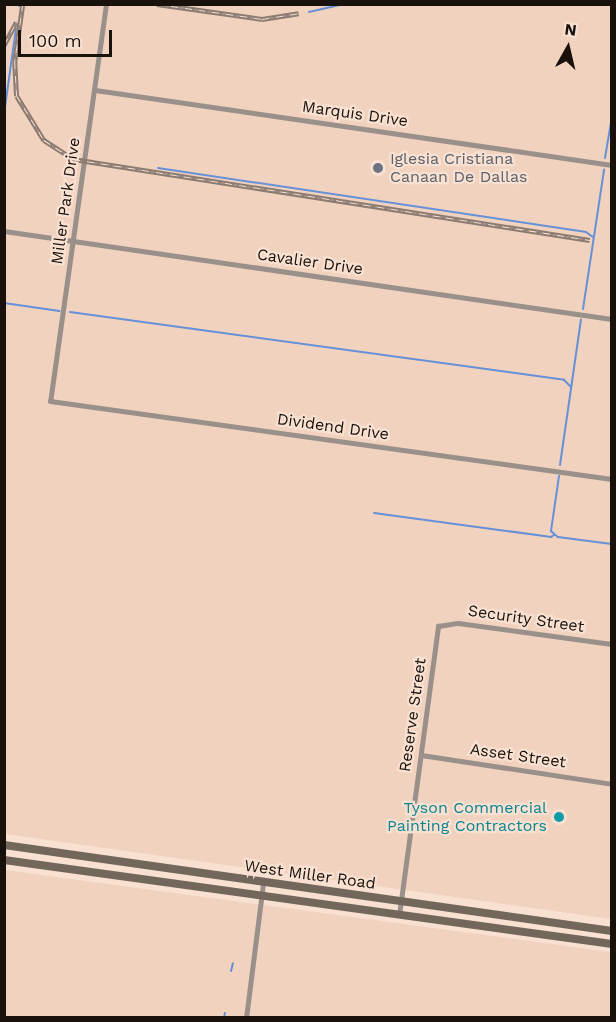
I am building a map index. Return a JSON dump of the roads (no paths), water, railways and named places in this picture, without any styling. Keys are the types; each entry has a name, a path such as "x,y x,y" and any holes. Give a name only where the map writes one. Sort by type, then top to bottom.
{"main road":[{"name":"West Miller Road","path":"4,845 612,931"},
{"name":"West Miller Road","path":"4,860 612,945"},
{"path":"496,929 498,915"}],"street":[{"name":"Miller Park Drive","path":"50,401 106,4"},
{"name":"Marquis Drive","path":"95,90 612,165"},
{"name":"Cavalier Drive","path":"4,231 612,319"},
{"name":"Dividend Drive","path":"50,401 612,479"},
{"name":"Security Street","path":"438,626 458,623 612,645"},
{"name":"Reserve Street","path":"399,915 438,626"},
{"name":"Asset Street","path":"421,755 612,784"},
{"path":"246,1017 263,883"}],"waterway":[{"path":"309,12 344,4"},
{"path":"4,114 16,29"},
{"path":"605,158 612,116"},
{"path":"158,168 586,232 593,237"},
{"path":"583,309 604,170"},
{"path":"4,303 59,311"},
{"path":"70,312 564,380 571,387"},
{"path":"560,465 581,320"},
{"path":"559,476 551,531 558,537 612,544"},
{"path":"374,513 551,537 554,535"},
{"path":"231,971 233,963"},
{"path":"224,1018 225,1013"}],"railway":[{"path":"23,4 15,62 17,96 44,140 73,159 590,240"},
{"path":"157,4 262,19 299,13"},
{"path":"4,45 16,22"}],"place":[{"name":"Iglesia Cristiana Canaan De Dallas","path":"378,168"},
{"name":"Tyson Commercial Painting Contractors","path":"559,817"}]}
